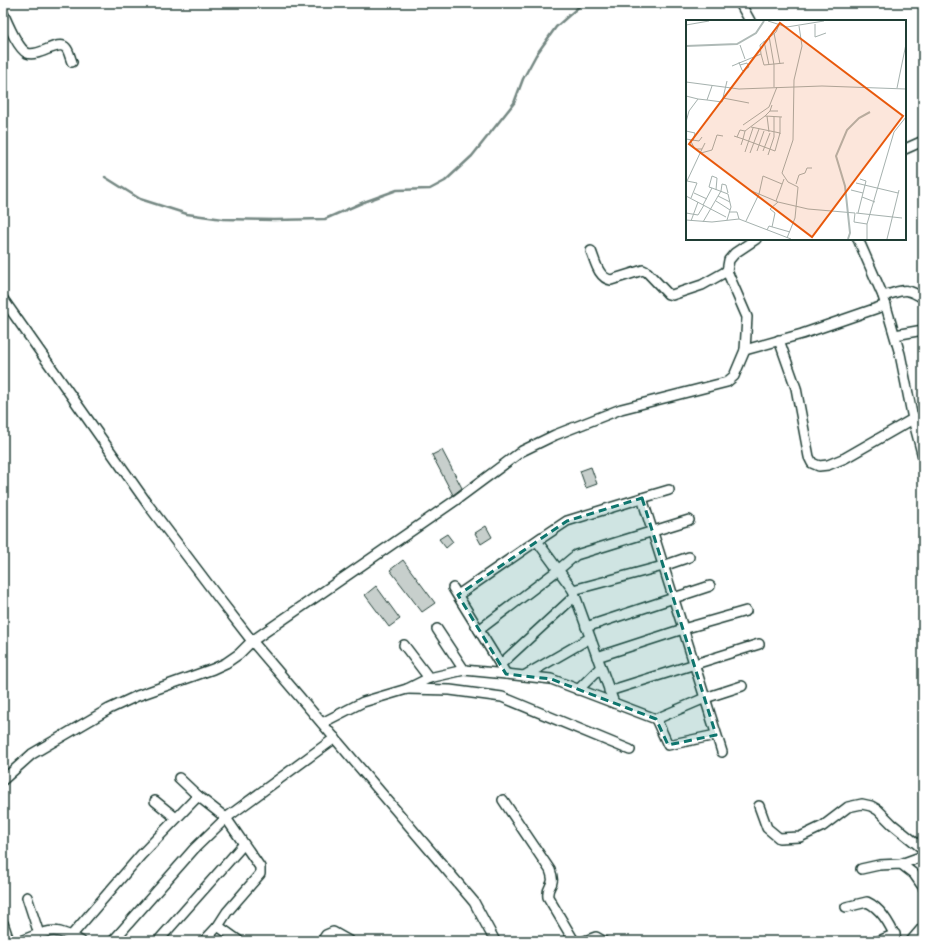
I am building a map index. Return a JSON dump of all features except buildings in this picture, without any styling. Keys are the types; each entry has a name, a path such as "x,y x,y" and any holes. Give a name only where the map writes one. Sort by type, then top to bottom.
{"street":[{"path":"740,3 749,20"},
{"path":"3,13 24,51 33,54 62,45 66,48 72,62"},
{"path":"906,149 923,141"},
{"path":"3,780 32,754 110,709 136,696 213,669 239,654 252,641 456,500 522,451 621,409 727,382 734,376 745,350 747,317 727,271 729,260 735,253 754,240"},
{"path":"858,240 883,296 895,335 913,419 923,457"},
{"path":"590,251 603,277 610,280 643,270 647,272 668,294 672,295 702,285 727,271"},
{"path":"883,296 900,290 906,290 923,298"},
{"path":"3,299 149,506 252,641 474,902 496,941"},
{"path":"745,350 802,334 886,305"},
{"path":"895,335 923,330"},
{"path":"779,340 796,388 809,457 812,463 819,466 828,465 845,458 913,419 923,416"},
{"path":"506,674 455,592 567,521 669,490"},
{"path":"642,498 722,752"},
{"path":"478,630 558,570 576,554 689,520"},
{"path":"537,541 555,528"},
{"path":"537,541 574,593 614,703"},
{"path":"500,664 574,593 689,557"},
{"path":"586,627 710,586"},
{"path":"597,658 683,629 746,611"},
{"path":"437,629 464,670"},
{"path":"524,676 590,638"},
{"path":"609,691 759,644"},
{"path":"404,645 429,678"},
{"path":"578,690 601,667"},
{"path":"322,723 363,702 407,689 429,678 464,670 551,679 656,719 668,744 716,735"},
{"path":"656,719 705,698 742,686"},
{"path":"407,689 450,690 502,697 630,750"},
{"path":"113,941 194,849 226,818 335,738"},
{"path":"179,778 198,796 226,818 260,867 260,874 204,941"},
{"path":"71,936 141,855 198,796"},
{"path":"503,800 550,870 554,878 553,883 548,889 548,897 574,941"},
{"path":"155,801 176,818"},
{"path":"759,806 767,828 779,838 800,836 823,826 848,807 862,804 871,806 878,810 892,824 923,849"},
{"path":"158,941 244,845"},
{"path":"861,869 879,865 901,864 923,856"},
{"path":"901,864 914,874 923,887"},
{"path":"27,897 39,934"},
{"path":"846,907 866,902 873,905 886,919 896,938 879,941"},
{"path":"3,923 10,941"},
{"path":"218,926 240,941"},
{"path":"911,941 923,927"},
{"path":"20,941 53,931 61,932 81,941"},
{"path":"322,941 326,935 333,932 349,941"},
{"path":"585,941 596,937 603,941"}],"highlighted area":[{"path":"642,498 716,735 668,745 656,719 551,679 506,674 458,595 567,521"}],"waterway":[{"path":"105,177 140,199 187,214 223,219 325,219 397,190 430,189 445,181 472,156 514,103 523,79 536,55 556,27 583,3"}]}
